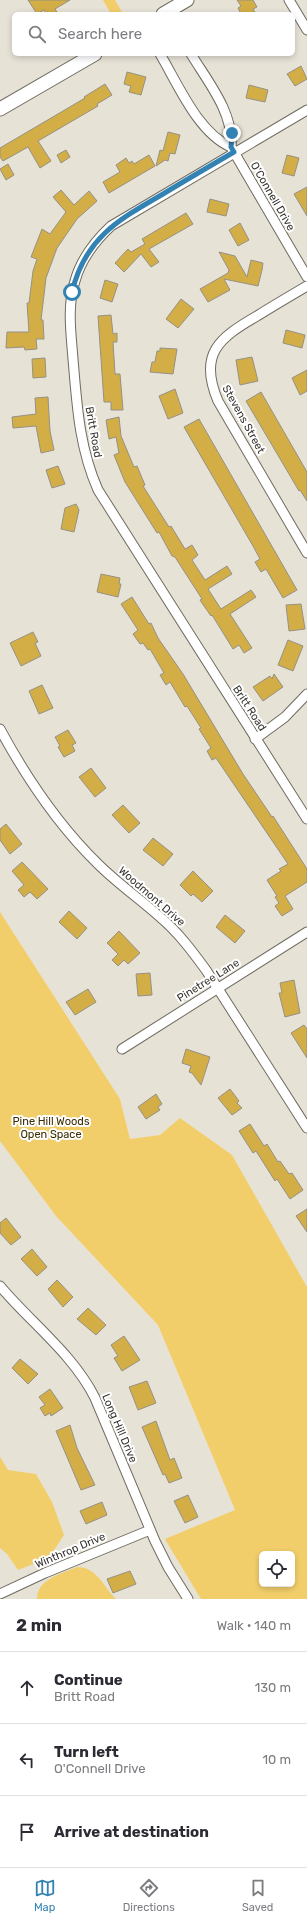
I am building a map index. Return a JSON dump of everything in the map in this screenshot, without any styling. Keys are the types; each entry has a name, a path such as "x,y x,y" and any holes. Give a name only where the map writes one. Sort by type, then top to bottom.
{"main road":[{"path":"168,12 187,0"},
{"path":"0,109 92,56"}],"street":[{"path":"290,0 307,30"},
{"name":"O'Connell Drive","path":"161,56 203,126 218,141 233,150"},
{"name":"O'Connell Drive","path":"192,56 228,120 232,133 233,150 307,277"},
{"name":"Britt Road","path":"307,110 233,150 121,219 102,234 89,251 79,270 72,292 70,319 78,423 83,450 98,490 307,819"},
{"name":"Stevens Street","path":"307,286 228,333 215,349 210,362 210,369 212,384 218,401 307,553"},
{"path":"255,739 285,717 307,694"},
{"name":"Woodmont Drive","path":"0,729 31,783 63,826 114,879 173,928 198,959 307,1128"},
{"name":"Pinetree Lane","path":"122,1049 307,932"},
{"name":"Long Hill Drive","path":"0,1286 72,1362 84,1379 95,1398 150,1530 168,1567 188,1599"},
{"name":"Winthrop Drive","path":"0,1594 45,1573 150,1530"}],"green space":[{"path":"103,0 115,0 122,12 110,12"},
{"name":"Pine Hill Woods Open Space","path":"0,912 120,1099 130,1139 160,1135 180,1118 232,1155 307,1287 307,1599 201,1599 165,1539 235,1510 158,1325 56,1216 0,1141"},
{"path":"0,1457 8,1470 36,1474 52,1502 64,1535 49,1558 18,1570 7,1554 0,1548"},
{"path":"77,1567 90,1570 95,1574 116,1599 37,1599 38,1592 45,1582 57,1575"}],"building":[{"path":"28,0 70,0 55,9 57,12 45,12 44,10 36,12"},
{"path":"237,0 253,0 257,7 253,9 255,12 240,12 238,8 241,6"},
{"path":"301,66 307,79 295,86 287,74"},
{"path":"127,72 146,77 141,95 129,92 131,86 124,84"},
{"path":"105,84 112,95 97,104 98,106 38,141 51,161 40,168 28,147 3,161 0,157 0,148 85,98 84,97"},
{"path":"249,85 268,90 265,102 246,98"},
{"path":"168,132 180,135 175,154 170,153 168,161 165,160 156,166 160,150 163,151"},
{"path":"66,150 70,157 61,163 57,155"},
{"path":"149,155 155,166 109,193 103,182 120,172 116,165 126,158 129,163 132,161 134,164"},
{"path":"287,155 299,158 294,176 282,173"},
{"path":"8,164 14,175 6,180 0,169"},
{"path":"307,187 307,216 294,194"},
{"path":"61,190 74,205 89,191 97,201 77,219 57,248 46,278 41,320 43,320 44,339 36,339 37,349 25,350 24,347 6,348 7,332 29,332 27,303 29,303 33,271 37,259 31,257 42,229 50,234 66,212 53,197"},
{"path":"210,199 229,204 226,216 207,212"},
{"path":"186,213 193,224 149,249 159,262 151,267 141,254 124,272 115,263 128,249 131,252 145,244 142,239"},
{"path":"240,223 249,240 238,246 229,230"},
{"path":"219,252 235,256 247,277 251,260 263,263 258,286 224,279 230,290 208,302 200,289 228,273 229,270"},
{"path":"105,280 118,284 112,302 100,298"},
{"path":"181,299 194,309 178,328 166,319"},
{"path":"111,315 113,334 117,333 117,342 113,342 115,374 120,374 123,410 111,410 111,402 104,402 98,316"},
{"path":"286,330 305,335 302,348 283,343"},
{"path":"160,348 177,349 173,374 150,372 152,362 155,362 157,351 160,351"},
{"path":"252,357 258,381 240,385 236,360"},
{"path":"45,358 46,377 33,378 32,359"},
{"path":"307,370 307,391 300,395 292,378"},
{"path":"175,389 183,413 168,419 159,396"},
{"path":"261,392 307,472 307,501 300,490 299,491 246,401"},
{"path":"48,397 50,431 54,450 41,453 36,426 13,428 12,417 36,414 35,398"},
{"path":"119,417 121,436 134,467 137,466 145,485 143,486 185,549 192,545 198,555 192,560 205,580 227,566 232,574 208,589 221,609 251,590 256,597 230,614 252,648 244,653 239,645 233,649 212,615 211,616 200,600 202,599 175,557 172,556 159,532 157,533 125,482 114,455 119,453 116,437 109,439 106,420"},
{"path":"199,419 297,590 283,598 266,569 261,572 255,562 260,559 184,427"},
{"path":"58,466 65,484 52,488 46,470"},
{"path":"76,504 79,510 74,532 61,529 65,508"},
{"path":"101,574 120,578 119,584 121,584 118,597 97,592"},
{"path":"132,597 149,624 151,623 158,638 183,674 243,774 272,817 273,816 307,869 307,882 285,896 293,909 282,916 275,906 279,903 275,897 277,896 267,880 281,871 279,869 288,864 216,758 212,760 207,751 211,748 199,729 201,728 187,706 185,707 170,682 166,685 160,675 164,673 150,649 148,650 143,643 140,644 133,634 138,630 121,604"},
{"path":"301,604 305,629 289,631 286,605"},
{"path":"33,632 38,642 35,643 41,656 21,666 10,643"},
{"path":"288,640 303,646 293,671 278,665"},
{"path":"274,674 283,687 263,701 253,687 270,676 272,679"},
{"path":"42,685 53,708 39,714 29,691"},
{"path":"68,730 76,743 72,745 75,751 64,757 58,747 60,746 55,737"},
{"path":"91,768 106,788 95,797 79,777"},
{"path":"123,805 140,823 129,833 112,815"},
{"path":"6,824 22,844 10,854 0,840 0,829"},
{"path":"153,838 173,854 163,866 143,850"},
{"path":"22,862 48,889 37,899 30,892 24,897 18,890 24,885 12,871"},
{"path":"193,871 213,891 202,902 193,894 191,896 180,885"},
{"path":"69,911 87,928 77,939 59,922"},
{"path":"225,915 245,931 235,943 216,927"},
{"path":"119,931 140,953 128,964 124,960 118,966 112,960 118,954 107,943"},
{"path":"150,973 152,995 138,996 136,974"},
{"path":"294,980 300,1013 285,1017 279,993 282,993 280,983"},
{"path":"88,989 96,1002 75,1015 66,1002"},
{"path":"304,1025 307,1029 307,1058 291,1033"},
{"path":"186,1049 210,1057 201,1085 192,1073 189,1072 191,1066 182,1063"},
{"path":"230,1089 239,1101 237,1103 242,1108 232,1115 218,1098"},
{"path":"156,1094 162,1104 158,1107 160,1110 146,1119 138,1107"},
{"path":"250,1124 264,1146 267,1144 278,1162 280,1161 289,1174 292,1173 303,1190 290,1199 277,1179 275,1181 256,1151 253,1153 239,1131"},
{"path":"307,1209 307,1232 296,1216"},
{"path":"6,1218 21,1237 11,1245 0,1233 0,1223"},
{"path":"32,1249 47,1267 37,1276 21,1259"},
{"path":"57,1280 73,1297 63,1307 48,1289"},
{"path":"88,1308 106,1325 96,1335 77,1319"},
{"path":"124,1336 140,1360 122,1371 114,1358 118,1356 111,1345"},
{"path":"20,1359 38,1374 28,1384 12,1368"},
{"path":"147,1381 156,1403 138,1410 129,1387"},
{"path":"50,1389 63,1408 51,1416 50,1413 45,1416 40,1408 45,1405 39,1397"},
{"path":"156,1421 170,1460 174,1458 182,1478 169,1483 165,1474 163,1475 142,1427"},
{"path":"70,1425 77,1448 95,1485 81,1490 56,1431"},
{"path":"188,1495 198,1517 185,1523 174,1501"},
{"path":"102,1502 107,1515 86,1524 80,1511"},
{"path":"130,1571 136,1584 113,1593 107,1579"}],"route":[{"path":"72,292 83,260 102,234 121,219 234,152 231,147 232,133"}]}
